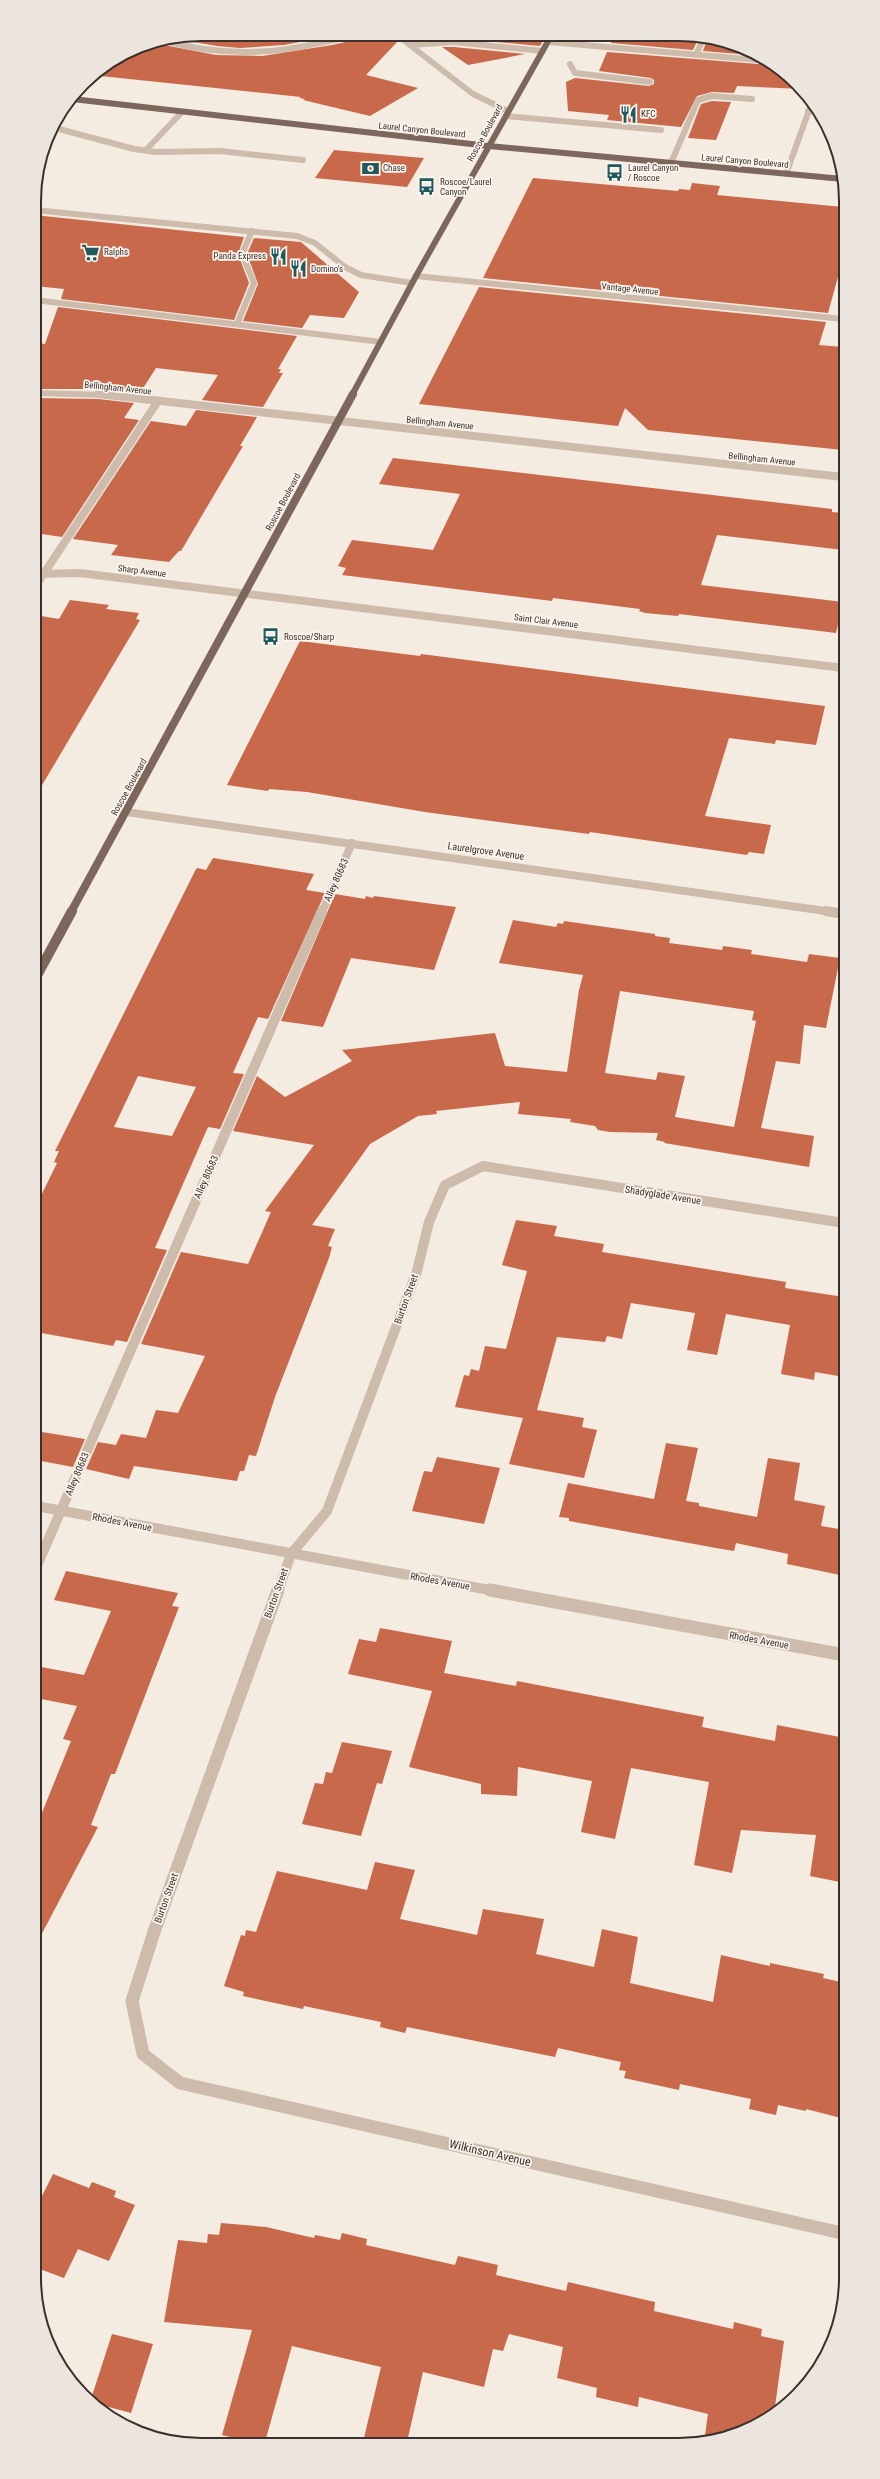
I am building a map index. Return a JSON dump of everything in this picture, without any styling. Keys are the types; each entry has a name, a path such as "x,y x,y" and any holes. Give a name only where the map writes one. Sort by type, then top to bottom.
{"main road":[{"name":"Roscoe Boulevard","path":"41,968 246,594 337,421 414,280 548,42"},
{"name":"Laurel Canyon Boulevard","path":"77,100 490,146 838,179"}],"street":[{"path":"174,43 212,52 248,54 276,51 327,41"},
{"path":"405,41 473,94 507,114 661,130"},
{"path":"410,45 426,42 454,42 543,51"},
{"path":"548,42 755,60"},
{"path":"696,55 702,42"},
{"path":"570,64 575,73 650,82"},
{"path":"672,163 698,100 712,96 752,99"},
{"path":"786,174 809,108"},
{"path":"146,150 182,112"},
{"path":"59,129 146,150 220,151 303,160"},
{"name":"Vantage Avenue","path":"41,211 297,236 315,243 345,267 361,275 839,320"},
{"path":"237,324 254,283 242,254 252,231"},
{"path":"41,301 381,342"},
{"name":"Bellingham Avenue","path":"41,393 88,393 839,477"},
{"path":"41,578 158,401"},
{"name":"Sharp Avenue","path":"44,574 80,574 246,594"},
{"name":"Saint Clair Avenue","path":"246,594 839,668"},
{"name":"Laurelgrove Avenue","path":"126,812 839,913"},
{"name":"Alley 80683","path":"41,1556 352,843"},
{"name":"Shadyglade Avenue","path":"483,1166 839,1222"},
{"name":"Burton Street","path":"143,2054 132,2001 157,1924 291,1554 327,1511 417,1271 429,1222 445,1185 483,1166"},
{"name":"Rhodes Avenue","path":"41,1507 839,1655"},
{"name":"Wilkinson Avenue","path":"143,2054 180,2083 839,2232"}],"building":[{"path":"189,41 305,41 284,45 240,48"},
{"path":"350,41 398,41 366,75 418,88 370,116 303,100 305,99 299,98 301,97 101,76 130,57 149,49 164,45 216,55 262,56"},
{"path":"486,41 543,41 540,46"},
{"path":"612,41 697,42 693,50 611,43"},
{"path":"706,43 731,49 744,54 703,51"},
{"path":"442,47 454,47 525,54 468,65"},
{"path":"607,52 763,64 777,74 793,89 737,86 734,93 712,92 697,96 681,127 607,120 609,115 568,111 566,82 575,78 649,86 654,84 654,80 651,78 599,71"},
{"path":"712,101 731,102 716,140 688,138 701,104"},
{"name":"Chase","path":"334,150 424,158 407,187 315,178"},
{"path":"533,178 678,191 679,189 690,190 692,183 720,186 717,195 839,207 839,277 828,313 483,278"},
{"path":"41,216 244,237 238,254 249,283 234,320 61,299 64,289 41,287"},
{"path":"254,238 301,242 359,292 344,318 310,315 302,328 243,321 258,284 247,254"},
{"path":"479,287 826,322 819,345 839,347 839,450 648,430 625,408 618,426 419,404"},
{"path":"58,307 297,336 278,369 281,369 279,373 283,373 263,407 202,400 218,375 156,368 140,393 99,389 41,389 41,344 45,344"},
{"path":"41,398 98,399 134,403 124,418 139,420 62,537 41,534"},
{"path":"196,410 257,417 240,446 243,446 181,551 179,551 169,562 111,555 118,545 73,539 151,421 186,426"},
{"path":"393,458 832,509 832,512 839,513 839,550 717,535 701,585 839,602 839,620 836,633 679,614 678,616 645,613 639,611 640,609 553,598 552,601 342,575 346,568 338,566 352,540 433,550 460,494 379,484"},
{"path":"70,600 109,605 106,609 139,613 136,619 140,620 41,787 41,616 59,619"},
{"path":"300,641 420,656 421,654 825,706 816,745 776,740 775,744 729,738 705,816 771,825 764,854 749,852 747,855 590,832 589,834 425,812 307,792 269,789 268,791 227,785"},
{"path":"213,858 314,874 306,890 325,893 268,1019 258,1017 233,1073 244,1074 220,1129 208,1127 155,1248 167,1250 127,1342 116,1340 113,1346 41,1333 41,1196 57,1163 54,1162 59,1151 55,1151 197,868 206,870","holes":["138,1076 196,1087 172,1136 114,1127"]},
{"path":"335,894 365,899 366,896 373,898 374,896 456,907 434,970 351,958 323,1027 281,1021"},
{"path":"513,920 556,927 558,923 563,924 564,921 655,934 655,936 670,938 669,943 722,950 723,946 752,950 751,954 807,962 809,954 839,958 826,1028 804,1025 800,1064 776,1061 761,1128 814,1136 809,1167 664,1143 665,1142 656,1140 658,1133 610,1132 598,1130 595,1126 570,1122 571,1119 518,1114 520,1102 436,1111 437,1114 418,1116 370,1144 312,1225 335,1229 328,1246 332,1247 329,1258 275,1397 256,1456 249,1455 244,1471 240,1471 237,1481 134,1466 129,1479 86,1469 98,1442 116,1445 121,1434 146,1438 156,1410 178,1413 205,1356 141,1344 181,1252 248,1264 271,1212 265,1211 314,1145 233,1131 257,1076 285,1097 352,1061 342,1050 495,1033 505,1066 567,1072 579,990 583,975 499,963","holes":["620,991 754,1011 752,1020 756,1021 734,1127 675,1117 685,1076 658,1072 656,1080 605,1073"]},
{"path":"516,1220 557,1226 554,1236 604,1244 602,1252 786,1282 785,1288 839,1296 839,1376 815,1372 814,1380 781,1374 790,1325 726,1314 717,1355 687,1350 695,1313 631,1303 622,1339 607,1336 605,1342 557,1337 537,1410 584,1418 582,1427 597,1430 584,1478 509,1464 523,1418 455,1407 464,1375 469,1376 471,1369 479,1371 485,1346 506,1349 527,1271 502,1265"},
{"path":"41,1432 85,1439 73,1467 41,1461"},
{"path":"666,1443 698,1448 686,1501 699,1503 699,1506 757,1517 768,1458 800,1463 794,1500 825,1506 821,1526 839,1529 839,1575 787,1564 788,1554 736,1543 734,1551 569,1521 569,1518 559,1517 568,1483 654,1499"},
{"path":"437,1457 500,1468 484,1524 412,1511 424,1471 432,1472"},
{"path":"66,1571 178,1593 172,1606 179,1607 115,1774 111,1774 91,1825 98,1827 41,1935 41,1815 71,1741 63,1739 77,1706 41,1699 41,1667 84,1675 111,1611 54,1600"},
{"path":"380,1628 452,1641 444,1673 516,1686 517,1681 704,1717 702,1727 775,1741 777,1725 839,1737 839,1882 810,1876 816,1835 741,1830 732,1873 694,1865 709,1782 631,1768 615,1839 581,1832 592,1781 518,1767 517,1796 481,1794 481,1784 409,1767 432,1691 348,1674 359,1639 376,1642"},
{"path":"342,1742 392,1751 382,1784 377,1783 361,1836 302,1824 315,1783 323,1784 326,1772 332,1773"},
{"path":"375,1862 415,1870 400,1919 477,1935 483,1909 544,1919 536,1954 594,1967 602,1929 638,1937 630,1983 713,2002 721,1955 770,1966 770,1963 824,1974 823,1978 839,1982 839,2117 806,2109 806,2111 778,2105 776,2115 749,2109 751,2099 680,2084 679,2090 624,2078 626,2071 619,2070 621,2062 558,2048 555,2057 407,2027 405,2033 380,2027 381,2022 304,2006 303,2009 243,1996 244,1992 224,1986 241,1935 245,1936 246,1930 256,1932 277,1871 367,1890"},
{"path":"53,2174 89,2188 92,2182 116,2191 114,2197 135,2205 109,2261 78,2249 64,2278 41,2269 41,2198"},
{"path":"221,2223 266,2227 314,2238 315,2235 340,2240 342,2233 367,2239 366,2245 455,2265 458,2256 498,2265 496,2275 566,2291 568,2282 655,2302 654,2311 733,2329 734,2322 762,2329 761,2336 784,2341 775,2406 750,2422 731,2430 705,2436 708,2414 639,2397 638,2407 596,2397 597,2388 557,2378 563,2347 509,2334 503,2351 493,2349 484,2387 423,2372 408,2438 364,2438 381,2367 292,2346 266,2438 234,2438 222,2435 252,2330 164,2322 178,2240 207,2243 208,2234 219,2235"},
{"path":"112,2334 153,2344 131,2413 104,2406 92,2395"}],"place":[{"name":"KFC","path":"628,114"},
{"name":"Chase","path":"370,168"},
{"name":"Laurel Canyon / Roscoe","path":"615,173"},
{"name":"Roscoe/Laurel Canyon","path":"427,187"},
{"name":"Ralphs","path":"91,252"},
{"name":"Panda Express","path":"279,256"},
{"name":"Domino's","path":"298,269"},
{"name":"Roscoe/Sharp","path":"271,637"}]}
